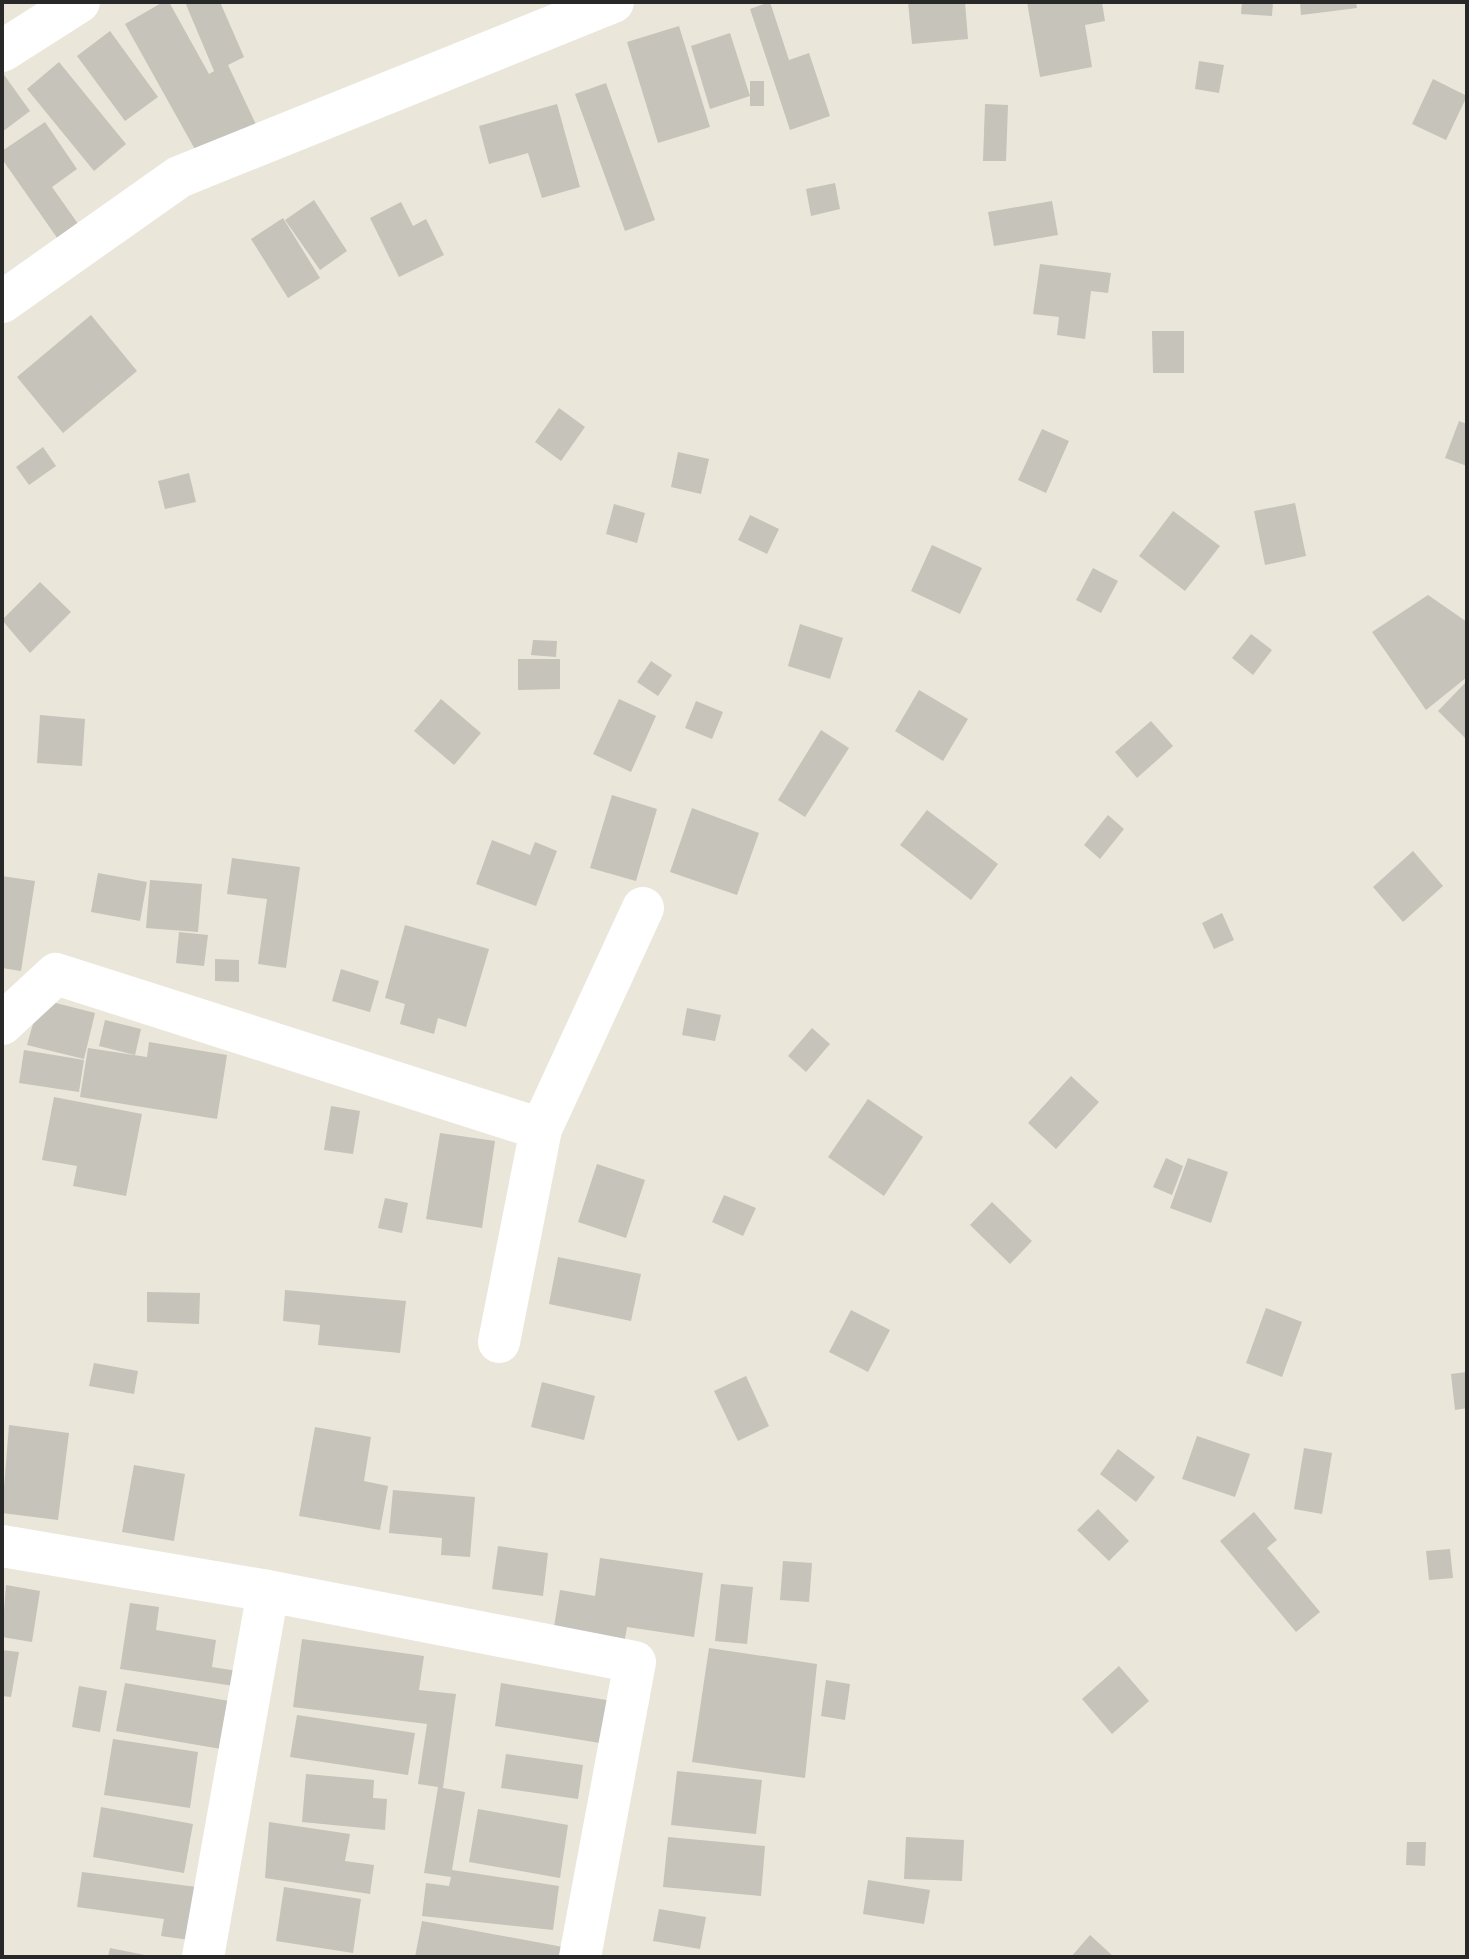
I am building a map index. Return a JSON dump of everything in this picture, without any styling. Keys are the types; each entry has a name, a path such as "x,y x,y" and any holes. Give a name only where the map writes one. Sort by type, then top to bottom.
{"street":[{"path":"2,51 79,2"},
{"path":"2,302 179,177 613,2"},
{"path":"499,1342 541,1129 643,908"},
{"path":"2,1024 56,974 541,1129"},
{"path":"2,1546 268,1591 635,1662 580,1957"},
{"path":"203,1957 268,1591"}],"building":[{"path":"163,2 169,2 209,74 214,71 185,2 220,2 244,57 228,65 259,131 197,153 125,24"},
{"path":"770,2 789,60 809,53 830,116 790,130 750,9"},
{"path":"908,2 965,2 968,39 912,44"},
{"path":"1027,2 1102,2 1105,21 1085,25 1092,67 1040,77"},
{"path":"1242,2 1273,2 1272,16 1241,14"},
{"path":"1300,2 1356,2 1357,8 1301,15"},
{"path":"679,26 710,127 658,143 627,42"},
{"path":"110,31 158,97 125,121 77,56"},
{"path":"730,33 750,96 710,109 691,46"},
{"path":"1199,61 1224,65 1219,93 1195,89"},
{"path":"59,62 126,144 94,171 27,89"},
{"path":"2,72 30,111 2,132"},
{"path":"1433,79 1467,96 1446,140 1412,124"},
{"path":"750,81 764,81 764,106 750,106"},
{"path":"606,83 655,220 625,231 575,94"},
{"path":"557,104 580,187 542,198 528,153 489,164 479,126"},
{"path":"985,104 1008,105 1006,161 983,161"},
{"path":"45,122 77,169 52,187 81,228 60,242 2,159 2,151"},
{"path":"835,183 840,209 811,216 806,189"},
{"path":"314,200 347,251 320,270 285,220"},
{"path":"1052,201 1058,235 994,246 988,212"},
{"path":"401,202 413,226 426,219 444,255 399,277 370,218"},
{"path":"283,218 320,278 288,298 251,239"},
{"path":"1040,264 1111,273 1108,293 1091,291 1085,339 1057,335 1059,317 1033,314"},
{"path":"91,315 137,371 63,433 17,377"},
{"path":"1152,331 1184,331 1184,373 1153,373"},
{"path":"559,408 585,427 561,461 535,442"},
{"path":"1459,421 1467,424 1467,466 1445,458"},
{"path":"1042,429 1069,441 1046,493 1018,480"},
{"path":"43,447 56,466 29,485 16,467"},
{"path":"678,452 709,459 701,494 671,487"},
{"path":"189,473 196,502 165,509 158,481"},
{"path":"1295,503 1306,556 1265,565 1254,511"},
{"path":"614,504 645,513 637,543 606,534"},
{"path":"1173,511 1220,546 1185,591 1139,556"},
{"path":"750,515 779,529 767,554 738,540"},
{"path":"932,545 982,568 960,614 911,591"},
{"path":"1093,568 1118,581 1101,613 1076,600"},
{"path":"40,582 71,612 30,653 2,620"},
{"path":"1428,595 1467,622 1467,677 1426,710 1372,632"},
{"path":"800,624 843,638 830,679 788,666"},
{"path":"1251,634 1272,650 1253,675 1232,658"},
{"path":"533,640 557,641 556,657 531,655"},
{"path":"518,659 560,659 560,689 518,690"},
{"path":"651,661 672,675 658,696 637,682"},
{"path":"1467,681 1467,740 1438,711"},
{"path":"919,690 968,719 943,761 895,731"},
{"path":"441,699 481,733 454,765 414,731"},
{"path":"619,699 656,716 631,772 593,754"},
{"path":"696,701 723,712 712,739 685,728"},
{"path":"40,715 85,719 82,766 37,763"},
{"path":"1151,721 1173,746 1137,778 1115,752"},
{"path":"821,730 849,748 805,817 778,800"},
{"path":"612,795 657,809 636,881 590,868"},
{"path":"692,808 759,833 737,895 670,872"},
{"path":"927,810 998,864 971,900 900,845"},
{"path":"1108,815 1124,829 1100,859 1084,845"},
{"path":"492,840 530,855 535,842 557,851 536,906 476,884"},
{"path":"1413,851 1443,886 1403,922 1373,887"},
{"path":"232,858 300,867 286,968 258,964 267,899 227,894"},
{"path":"98,873 147,882 140,921 91,912"},
{"path":"2,876 35,881 21,971 2,968"},
{"path":"150,880 202,884 198,932 146,928"},
{"path":"1222,913 1234,940 1214,949 1202,923"},
{"path":"405,925 489,949 466,1027 438,1018 434,1034 400,1024 405,1004 385,998"},
{"path":"179,932 208,935 204,966 176,963"},
{"path":"215,959 239,960 239,982 215,981"},
{"path":"341,969 379,981 370,1012 332,1001"},
{"path":"40,999 95,1013 84,1059 27,1045"},
{"path":"687,1008 721,1015 715,1041 682,1035"},
{"path":"105,1020 141,1029 135,1055 99,1046"},
{"path":"812,1028 830,1044 806,1072 788,1056"},
{"path":"149,1042 227,1055 217,1119 80,1097 88,1048 147,1057"},
{"path":"24,1050 84,1060 79,1092 19,1083"},
{"path":"1071,1076 1099,1102 1056,1149 1028,1123"},
{"path":"54,1097 142,1114 126,1196 73,1186 77,1166 42,1160"},
{"path":"868,1099 923,1137 884,1196 828,1157"},
{"path":"331,1106 360,1111 353,1154 324,1150"},
{"path":"440,1133 495,1141 482,1228 426,1219"},
{"path":"1166,1158 1183,1166 1172,1195 1153,1187"},
{"path":"1188,1158 1228,1172 1211,1223 1170,1208"},
{"path":"597,1164 645,1180 626,1238 578,1222"},
{"path":"724,1195 756,1208 743,1236 712,1222"},
{"path":"385,1198 408,1203 402,1233 378,1228"},
{"path":"992,1202 1032,1241 1010,1264 970,1225"},
{"path":"558,1257 641,1274 631,1321 549,1304"},
{"path":"285,1290 406,1301 400,1353 318,1345 320,1325 283,1321"},
{"path":"147,1292 200,1293 199,1324 147,1322"},
{"path":"1266,1308 1302,1322 1282,1377 1246,1363"},
{"path":"851,1310 890,1330 868,1372 829,1352"},
{"path":"94,1363 138,1371 134,1394 89,1386"},
{"path":"1467,1372 1467,1408 1455,1410 1451,1374"},
{"path":"746,1376 769,1426 738,1441 714,1391"},
{"path":"542,1382 595,1396 584,1440 531,1427"},
{"path":"9,1425 69,1433 58,1520 2,1513"},
{"path":"315,1427 371,1437 364,1481 388,1486 380,1530 299,1516"},
{"path":"1197,1436 1250,1454 1235,1497 1182,1479"},
{"path":"1304,1448 1332,1453 1322,1514 1294,1509"},
{"path":"1118,1449 1155,1477 1136,1502 1100,1474"},
{"path":"134,1465 185,1474 174,1541 122,1532"},
{"path":"393,1490 475,1497 470,1557 441,1555 442,1538 389,1533"},
{"path":"1098,1509 1129,1541 1109,1561 1077,1530"},
{"path":"1254,1512 1277,1540 1267,1548 1320,1612 1296,1632 1220,1541"},
{"path":"498,1546 548,1553 543,1596 492,1589"},
{"path":"1450,1549 1453,1578 1429,1580 1426,1551"},
{"path":"600,1558 703,1573 694,1637 627,1627 624,1644 553,1633 560,1590 595,1596"},
{"path":"783,1561 812,1563 809,1602 780,1600"},
{"path":"721,1584 753,1587 747,1644 715,1641"},
{"path":"6,1585 40,1591 32,1642 2,1637"},
{"path":"130,1603 159,1607 156,1630 216,1640 212,1667 244,1672 241,1687 120,1669"},
{"path":"302,1639 424,1656 419,1690 456,1694 443,1788 465,1792 452,1870 559,1886 553,1930 422,1916 426,1883 449,1886 451,1877 424,1873 438,1787 418,1784 427,1724 293,1707"},
{"path":"709,1648 817,1664 805,1778 692,1762"},
{"path":"2,1650 19,1652 11,1697 2,1696"},
{"path":"1119,1666 1149,1701 1112,1734 1082,1699"},
{"path":"826,1680 850,1684 845,1720 821,1716"},
{"path":"125,1683 235,1702 227,1750 116,1731"},
{"path":"501,1683 619,1702 612,1745 495,1726"},
{"path":"79,1686 107,1691 100,1732 72,1727"},
{"path":"297,1715 415,1733 408,1775 290,1757"},
{"path":"113,1739 198,1752 190,1808 104,1795"},
{"path":"506,1754 583,1765 578,1799 501,1788"},
{"path":"677,1771 762,1780 756,1834 671,1825"},
{"path":"306,1774 374,1780 373,1798 387,1799 385,1830 302,1822"},
{"path":"101,1807 193,1824 184,1873 93,1857"},
{"path":"478,1809 568,1825 560,1878 469,1862"},
{"path":"269,1822 350,1834 345,1861 374,1865 370,1894 265,1878"},
{"path":"668,1837 765,1846 761,1896 663,1887"},
{"path":"906,1837 964,1840 962,1881 904,1879"},
{"path":"1407,1842 1426,1842 1425,1866 1406,1865"},
{"path":"82,1872 204,1888 197,1941 161,1936 164,1919 77,1907"},
{"path":"868,1880 930,1890 924,1924 863,1914"},
{"path":"284,1887 361,1899 353,1953 276,1941"},
{"path":"659,1909 706,1917 700,1949 653,1941"},
{"path":"422,1921 563,1947 562,1957 415,1957"},
{"path":"1090,1935 1114,1957 1071,1957"},
{"path":"110,1948 150,1956 150,1957 108,1957"}]}
